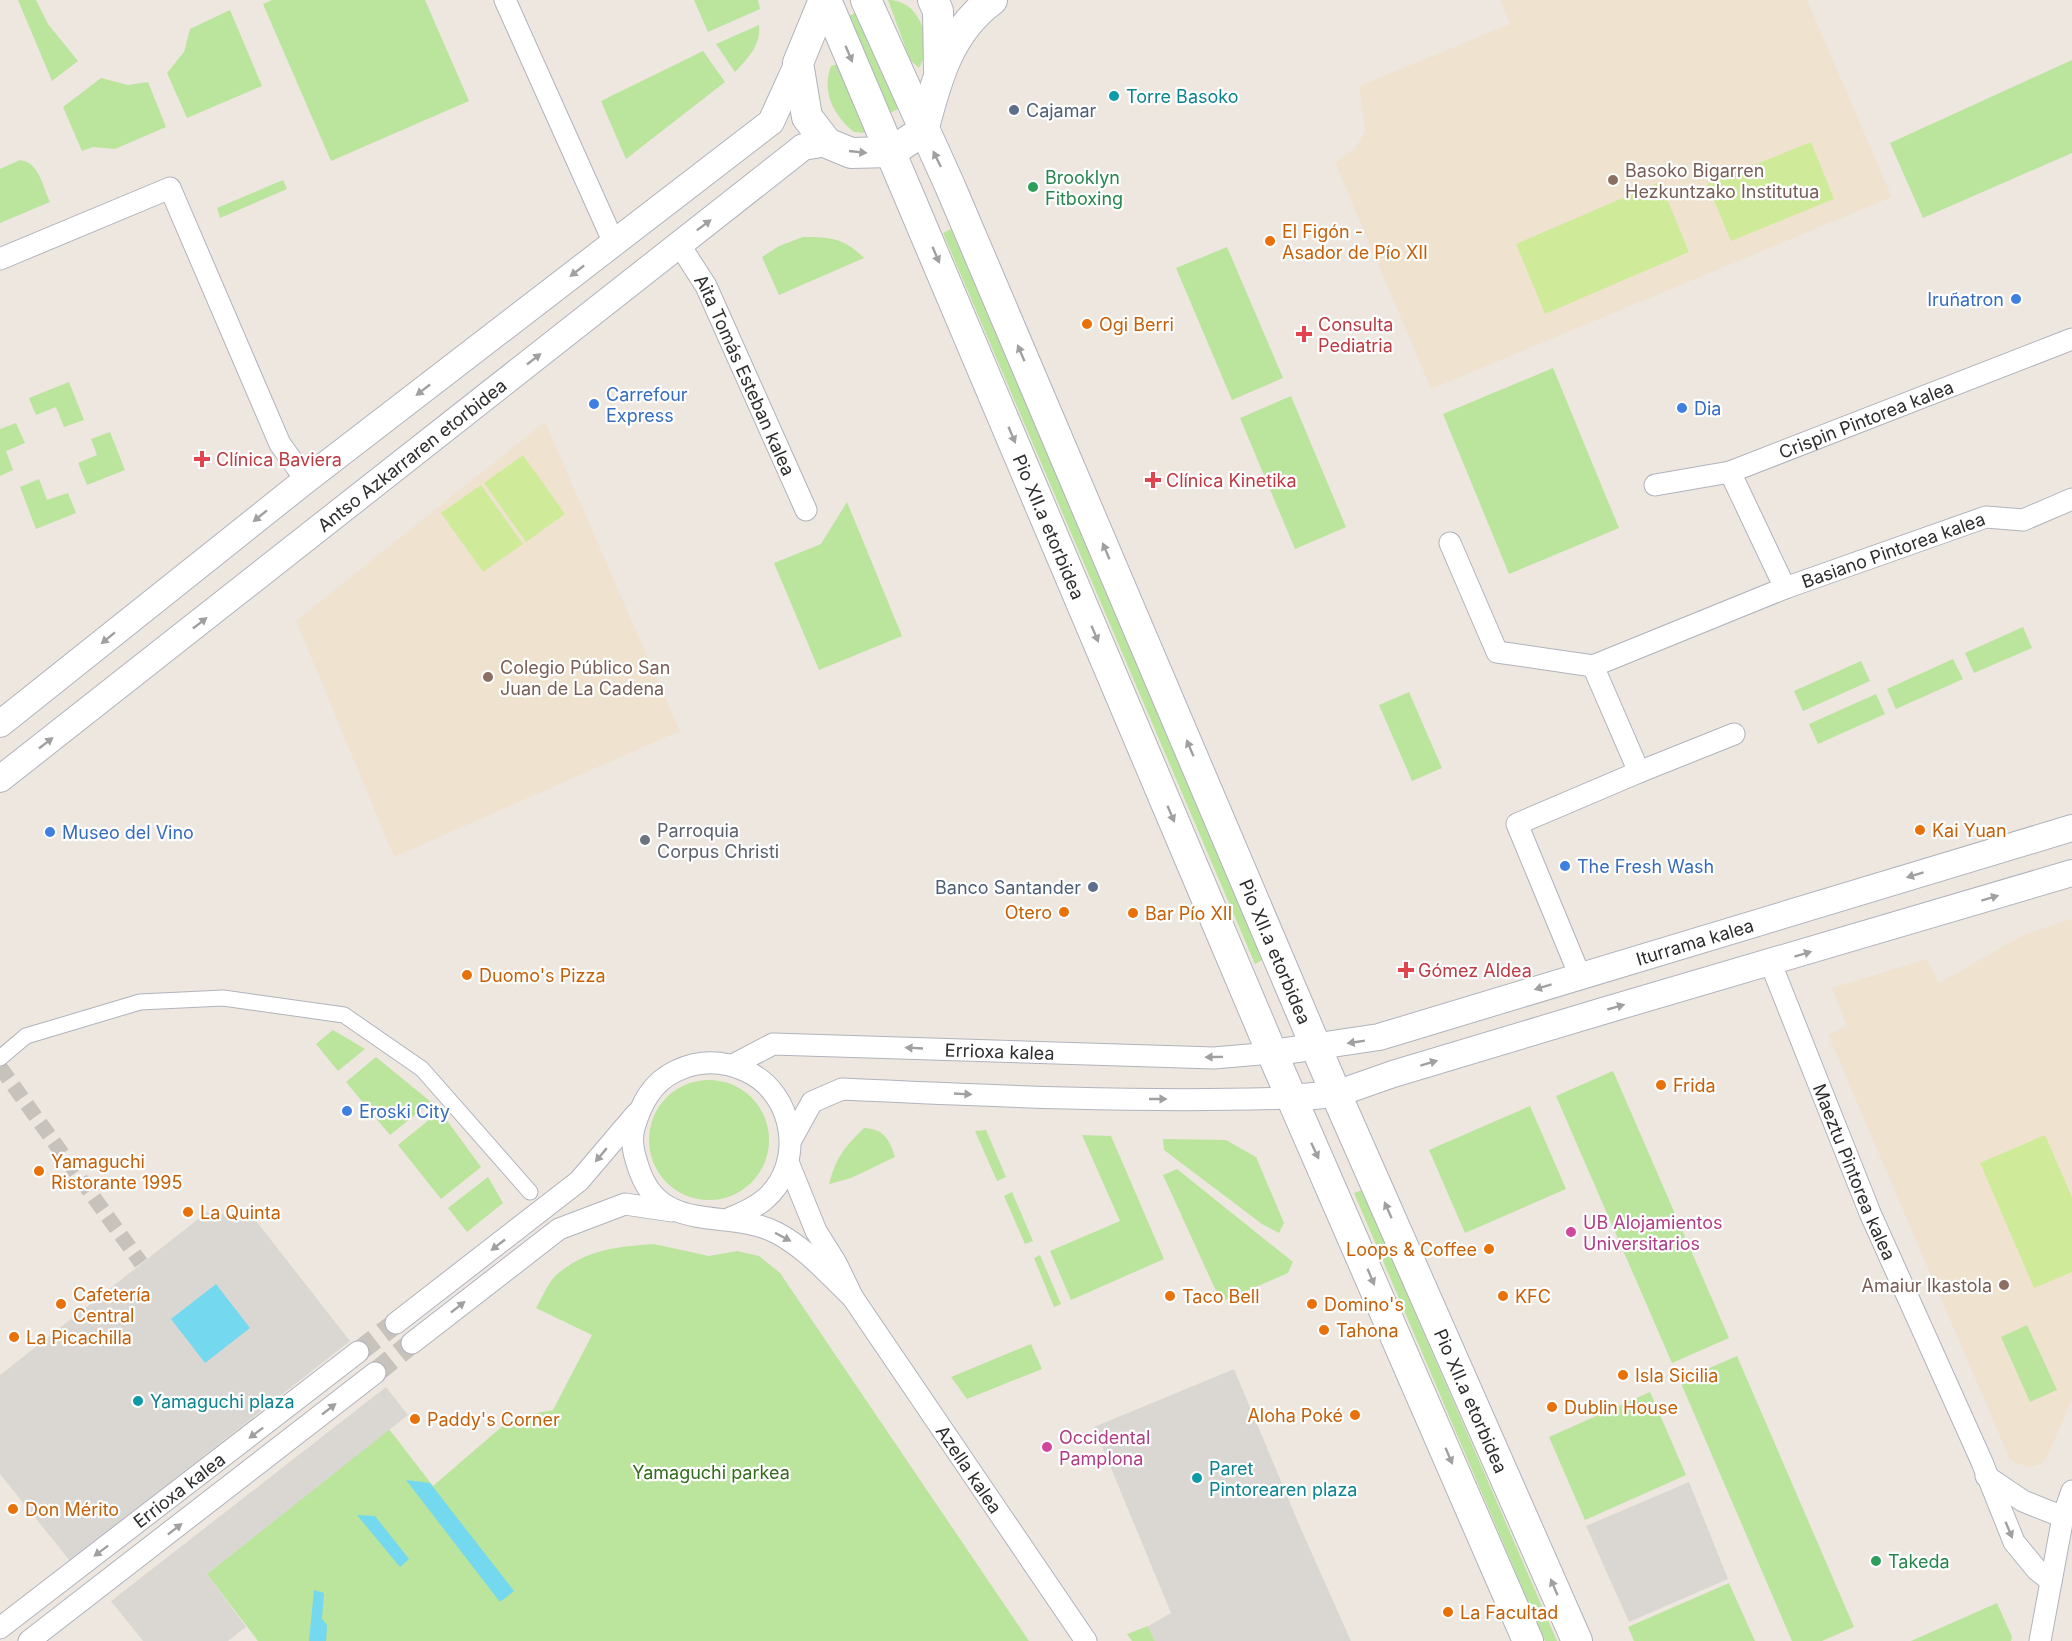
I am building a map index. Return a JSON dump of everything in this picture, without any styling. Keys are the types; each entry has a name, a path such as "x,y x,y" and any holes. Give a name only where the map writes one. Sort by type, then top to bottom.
{"main road":[{"path":"825,0 798,63 807,117 827,143 851,153 891,152 923,132 939,70 938,11 933,0"},
{"name":"Pio XII.a etorbidea","path":"825,0 1291,1098 1340,1204 1528,1641"},
{"name":"Pio XII.a etorbidea","path":"866,0 923,132 959,207 1336,1094 1577,1641"},
{"path":"939,70 967,22 992,0"}],"street":[{"path":"505,0 614,243"},
{"path":"0,724 306,480 771,122 798,63"},
{"name":"Antso Azkarraren etorbidea","path":"0,779 803,147 827,143"},
{"path":"0,259 170,188 280,444 306,480"},
{"name":"Aita Tomás Esteban kalea","path":"679,244 706,286 806,510"},
{"name":"Crispin Pintorea kalea","path":"1655,485 1730,472 2072,339"},
{"name":"Basiano Pintorea kalea","path":"1730,472 1785,588"},
{"name":"Basiano Pintorea kalea","path":"1593,666 1785,588 1986,517 2024,520 2072,499"},
{"path":"1450,543 1497,652 1593,666 1639,772"},
{"path":"1580,976 1517,824 1734,734"},
{"name":"Iturrama kalea","path":"1316,1045 1341,1044 1379,1037 2072,828"},
{"path":"791,1140 812,1102 842,1089 1036,1098 1212,1101 1336,1094 1393,1074 1771,964 2072,873"},
{"name":"Maeztu Pintorea kalea","path":"1771,964 1870,1213 1982,1462 2014,1542 2037,1570 2050,1581"},
{"path":"0,1058 26,1036 140,1002 223,998 344,1015 422,1069 530,1192"},
{"name":"Errioxa kalea","path":"733,1065 773,1044 1214,1058 1272,1053"},
{"name":"Pio XII.a etorbidea","path":"1272,1053 1316,1045"},
{"path":"396,1323 579,1181 639,1111 650,1091 667,1076 688,1066 710,1062 733,1065 756,1075 774,1092 786,1115 791,1140 788,1162 779,1182 766,1199 748,1211 728,1219 701,1219 675,1212 625,1204 559,1229 412,1343"},
{"path":"639,1111 633,1133 634,1157 642,1179 656,1198 675,1212"},
{"name":"Azella kalea","path":"788,1162 816,1231 836,1263 853,1298 895,1364 1023,1546 1086,1641"},
{"name":"Azella kalea","path":"728,1219 769,1229 795,1243 853,1298"},
{"name":"Errioxa kalea","path":"0,1628 358,1352"},
{"name":"Errioxa kalea","path":"29,1641 375,1373"},
{"path":"1986,1476 2024,1501 2063,1517"},
{"path":"2040,1641 2063,1517 2072,1491"}],"shaded area":[{"name":"Basoko Bigarren Hezkuntzako Institutua","path":"1500,0 1807,0 1892,197 1431,389 1335,163 1355,148 1365,132 1359,86 1510,24"},
{"name":"Colegio Público San Juan de La Cadena","path":"545,422 680,731 394,857 296,621"},
{"name":"Amaiur Ikastola","path":"2072,919 2072,1400 2047,1457 2041,1464 2029,1468 2010,1460 1828,1035 1847,1026 1832,988 1927,959 1939,983 2023,935"},
{"name":"Yamaguchi plaza","path":"207,1212 253,1217 350,1341 70,1561 0,1474 0,1375"},
{"name":"Paret Pintorearen plaza","path":"1234,1369 1351,1641 1155,1641 1148,1626 1171,1613 1094,1427"},
{"path":"386,1387 408,1415 207,1574 246,1627 228,1641 143,1641 111,1601"},
{"path":"1689,1482 1728,1579 1629,1622 1586,1526"}],"green space":[{"path":"18,0 36,0 48,24 78,61 52,81"},
{"path":"272,0 425,0 469,101 331,161 263,4"},
{"path":"694,0 758,0 760,9 708,32"},
{"path":"888,0 909,7 922,25 925,47 919,68 910,60"},
{"path":"230,10 262,86 187,118 167,73 184,52 190,29"},
{"path":"858,12 900,108 890,113 848,16"},
{"path":"759,25 756,45 735,72 716,44"},
{"path":"703,51 725,82 626,159 601,101"},
{"path":"2072,60 2072,153 1923,218 1890,143"},
{"path":"838,64 867,130 866,133 854,132 847,126 831,103 828,76 831,66"},
{"path":"101,78 128,85 148,82 166,127 115,149 93,147 82,151 63,107"},
{"path":"1811,142 1834,199 1731,241 1707,184"},
{"path":"20,160 32,165 36,170 50,202 0,223 0,169"},
{"path":"283,180 287,189 220,218 217,208"},
{"path":"1660,182 1689,252 1545,314 1516,244"},
{"path":"951,229 1264,959 1255,964 943,233"},
{"path":"803,237 837,240 850,246 864,258 779,295 762,257 779,246"},
{"path":"1227,247 1283,378 1232,400 1176,268"},
{"path":"1553,368 1619,528 1509,574 1443,414"},
{"path":"69,382 84,420 64,427 56,407 36,415 29,398"},
{"path":"1291,396 1346,527 1295,549 1240,418"},
{"path":"16,423 25,443 6,451 13,470 0,476 0,429"},
{"path":"110,432 125,470 87,485 78,463 97,455 91,439"},
{"path":"523,455 565,514 526,542 484,483"},
{"path":"39,479 47,500 68,493 76,513 36,529 20,487"},
{"path":"481,485 523,544 483,572 441,513"},
{"path":"847,502 902,636 819,670 774,563 821,544"},
{"path":"2023,627 2032,648 1974,673 1965,653"},
{"path":"1953,659 1963,679 1896,709 1887,689"},
{"path":"1861,661 1870,681 1803,711 1794,691"},
{"path":"1409,692 1442,768 1412,781 1379,705"},
{"path":"1876,694 1885,714 1818,744 1809,724"},
{"path":"333,1030 365,1049 338,1071 316,1044"},
{"path":"376,1057 431,1102 390,1135 346,1082"},
{"path":"1613,1071 1729,1338 1672,1363 1556,1096"},
{"path":"709,1080 732,1084 752,1097 765,1117 769,1140 765,1163 752,1183 732,1196 709,1200 686,1196 666,1183 653,1163 649,1140 653,1117 666,1097 686,1084"},
{"path":"1530,1106 1566,1189 1465,1233 1429,1150"},
{"path":"440,1111 481,1167 441,1199 398,1145"},
{"path":"864,1128 876,1130 885,1136 895,1157 851,1178 829,1184 842,1153"},
{"path":"986,1130 1006,1177 997,1181 975,1131"},
{"path":"1082,1135 1111,1136 1164,1259 1071,1300 1050,1251 1120,1221"},
{"path":"2045,1135 2072,1197 2072,1272 2034,1288 1980,1163"},
{"path":"1163,1139 1226,1140 1256,1157 1284,1223 1279,1233 1262,1224 1164,1150"},
{"path":"1177,1169 1293,1262 1288,1273 1221,1302 1163,1175"},
{"path":"488,1177 503,1203 467,1232 448,1208"},
{"path":"1362,1190 1557,1641 1545,1641 1354,1193"},
{"path":"1012,1192 1033,1241 1025,1244 1004,1196"},
{"name":"Yamaguchi parkea","path":"654,1244 709,1256 737,1251 759,1256 780,1273 1029,1641 258,1641 207,1574 389,1429 433,1486 512,1418 553,1410 592,1335 536,1308 548,1286 556,1275 568,1266 591,1255 614,1248"},
{"path":"1040,1255 1061,1304 1054,1307 1034,1258"},
{"path":"2027,1325 2057,1390 2030,1402 2001,1337"},
{"path":"1031,1344 1042,1369 967,1399 951,1377"},
{"path":"1737,1356 1854,1627 1822,1641 1792,1641 1680,1381"},
{"path":"1650,1392 1686,1475 1585,1520 1549,1437"},
{"path":"1729,1583 1755,1641 1634,1641 1628,1627"},
{"path":"1997,1603 2012,1637 2011,1641 1911,1641"},
{"path":"1148,1626 1155,1641 1132,1641 1127,1634"}],"water":[{"path":"216,1284 250,1328 205,1363 171,1319"},
{"path":"406,1480 430,1483 514,1591 500,1602"},
{"path":"357,1515 375,1516 409,1559 400,1567"},
{"path":"314,1590 324,1593 322,1619 327,1625 326,1641 309,1641"}],"tunnel":[{"path":"0,1067 141,1263"},
{"path":"358,1352 396,1323"},
{"path":"375,1373 412,1343"}],"place":[{"name":"Torre Basoko","path":"1114,96"},
{"name":"Cajamar","path":"1014,110"},
{"name":"Basoko Bigarren Hezkuntzako Institutua","path":"1613,180"},
{"name":"Brooklyn Fitboxing","path":"1033,187"},
{"name":"El Figón - Asador de Pío XII","path":"1270,241"},
{"name":"Iruñatron","path":"2016,299"},
{"name":"Ogi Berri","path":"1087,324"},
{"name":"Consulta Pediatria","path":"1304,334"},
{"name":"Carrefour Express","path":"594,404"},
{"name":"Dia","path":"1682,408"},
{"name":"Clínica Baviera","path":"202,459"},
{"name":"Clínica Kinetika","path":"1153,480"},
{"name":"Colegio Público San Juan de La Cadena","path":"488,677"},
{"name":"Kai Yuan","path":"1920,830"},
{"name":"Museo del Vino","path":"50,832"},
{"name":"Parroquia Corpus Christi","path":"645,840"},
{"name":"The Fresh Wash","path":"1565,866"},
{"name":"Banco Santander","path":"1093,887"},
{"name":"Otero","path":"1064,912"},
{"name":"Bar Pío XII","path":"1133,913"},
{"name":"Gómez Aldea","path":"1406,970"},
{"name":"Duomo's Pizza","path":"467,975"},
{"name":"Frida","path":"1661,1085"},
{"name":"Eroski City","path":"347,1111"},
{"name":"Yamaguchi Ristorante 1995","path":"39,1171"},
{"name":"La Quinta","path":"188,1212"},
{"name":"UB Alojamientos Universitarios","path":"1571,1232"},
{"name":"Loops & Coffee","path":"1489,1249"},
{"name":"Amaiur Ikastola","path":"2004,1285"},
{"name":"Taco Bell","path":"1170,1296"},
{"name":"KFC","path":"1503,1296"},
{"name":"Cafetería Central","path":"61,1304"},
{"name":"Domino's","path":"1312,1304"},
{"name":"Tahona","path":"1324,1330"},
{"name":"La Picachilla","path":"14,1337"},
{"name":"Isla Sicilia","path":"1623,1375"},
{"name":"Yamaguchi plaza","path":"138,1401"},
{"name":"Dublin House","path":"1552,1407"},
{"name":"Aloha Poké","path":"1355,1415"},
{"name":"Paddy's Corner","path":"415,1419"},
{"name":"Occidental Pamplona","path":"1047,1447"},
{"name":"Paret Pintorearen plaza","path":"1197,1478"},
{"name":"Don Mérito","path":"13,1509"},
{"name":"Takeda","path":"1876,1561"},
{"name":"La Facultad","path":"1448,1612"}]}
